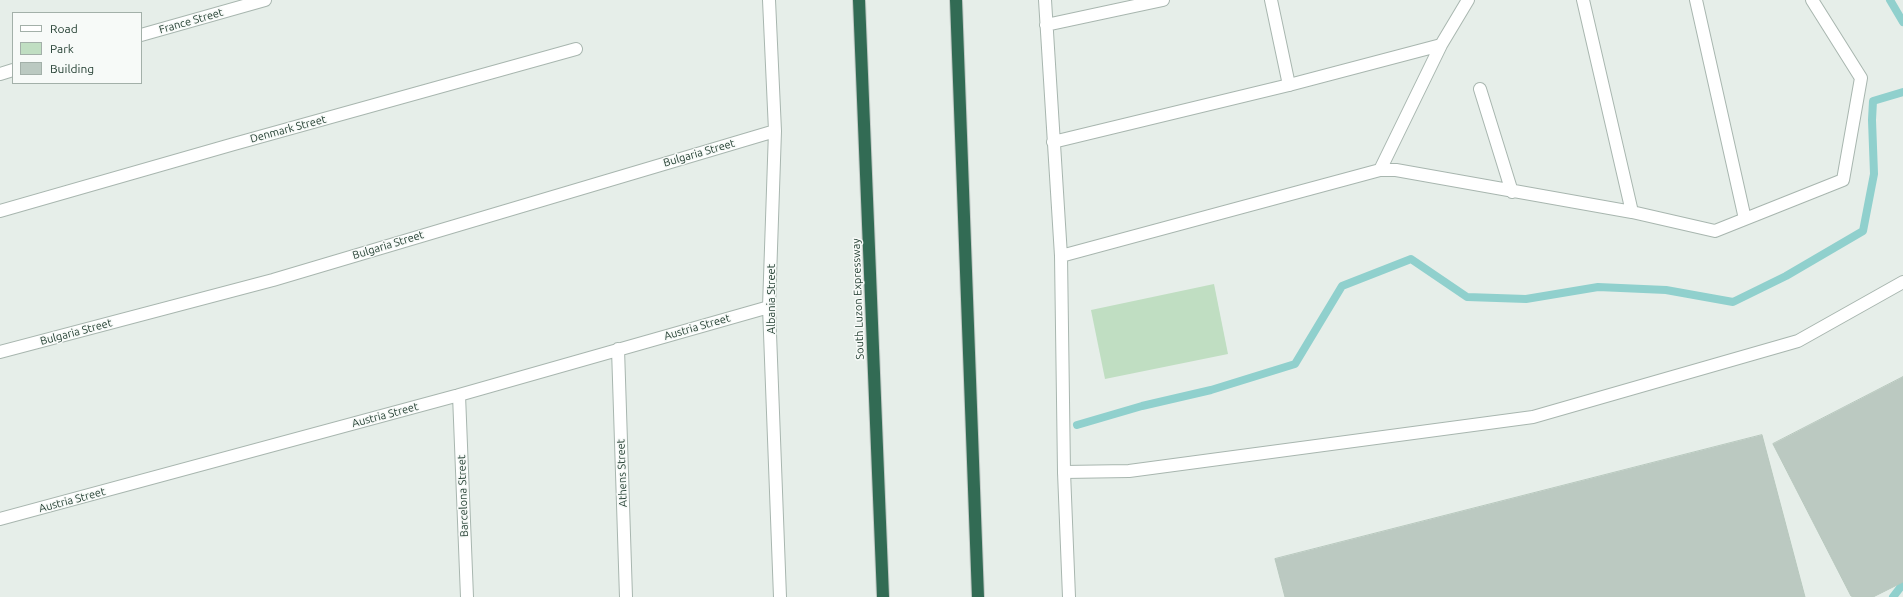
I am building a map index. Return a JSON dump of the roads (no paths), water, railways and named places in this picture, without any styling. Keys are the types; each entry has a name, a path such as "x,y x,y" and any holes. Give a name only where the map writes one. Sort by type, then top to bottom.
{"highway":[{"name":"South Luzon Expressway","path":"859,0 882,597"},
{"path":"956,0 978,597"}],"street":[{"name":"France Street","path":"142,35 265,0"},
{"name":"Albania Street","path":"769,0 774,131 769,307 780,597"},
{"path":"1045,0 1061,256 1064,472 1070,597"},
{"path":"1046,25 1163,0"},
{"path":"1271,0 1289,85"},
{"path":"1380,170 1441,45 1468,0"},
{"path":"1583,0 1632,212"},
{"path":"1696,0 1745,219"},
{"path":"1061,256 1380,170 1396,170 1512,192 1632,212 1715,231 1843,180 1861,78 1812,0"},
{"path":"1053,142 1289,85 1441,45"},
{"name":"Denmark Street","path":"0,211 576,49"},
{"path":"0,74 12,70"},
{"path":"1480,89 1512,192"},
{"name":"Bulgaria Street","path":"0,352 272,280 774,131"},
{"path":"1064,472 1130,471 1532,417 1798,341 1903,282"},
{"name":"Austria Street","path":"0,519 459,395 769,307"},
{"name":"Athens Street","path":"618,349 626,597"},
{"name":"Barcelona Street","path":"459,395 466,597"}],"waterway":[{"path":"1890,0 1903,22"},
{"path":"1077,425 1142,406 1211,390 1295,364 1342,286 1411,259 1467,297 1526,299 1598,287 1666,290 1733,302 1786,276 1863,231 1874,174 1872,120 1873,101 1903,92"},
{"path":"1893,597 1903,584"}]}
